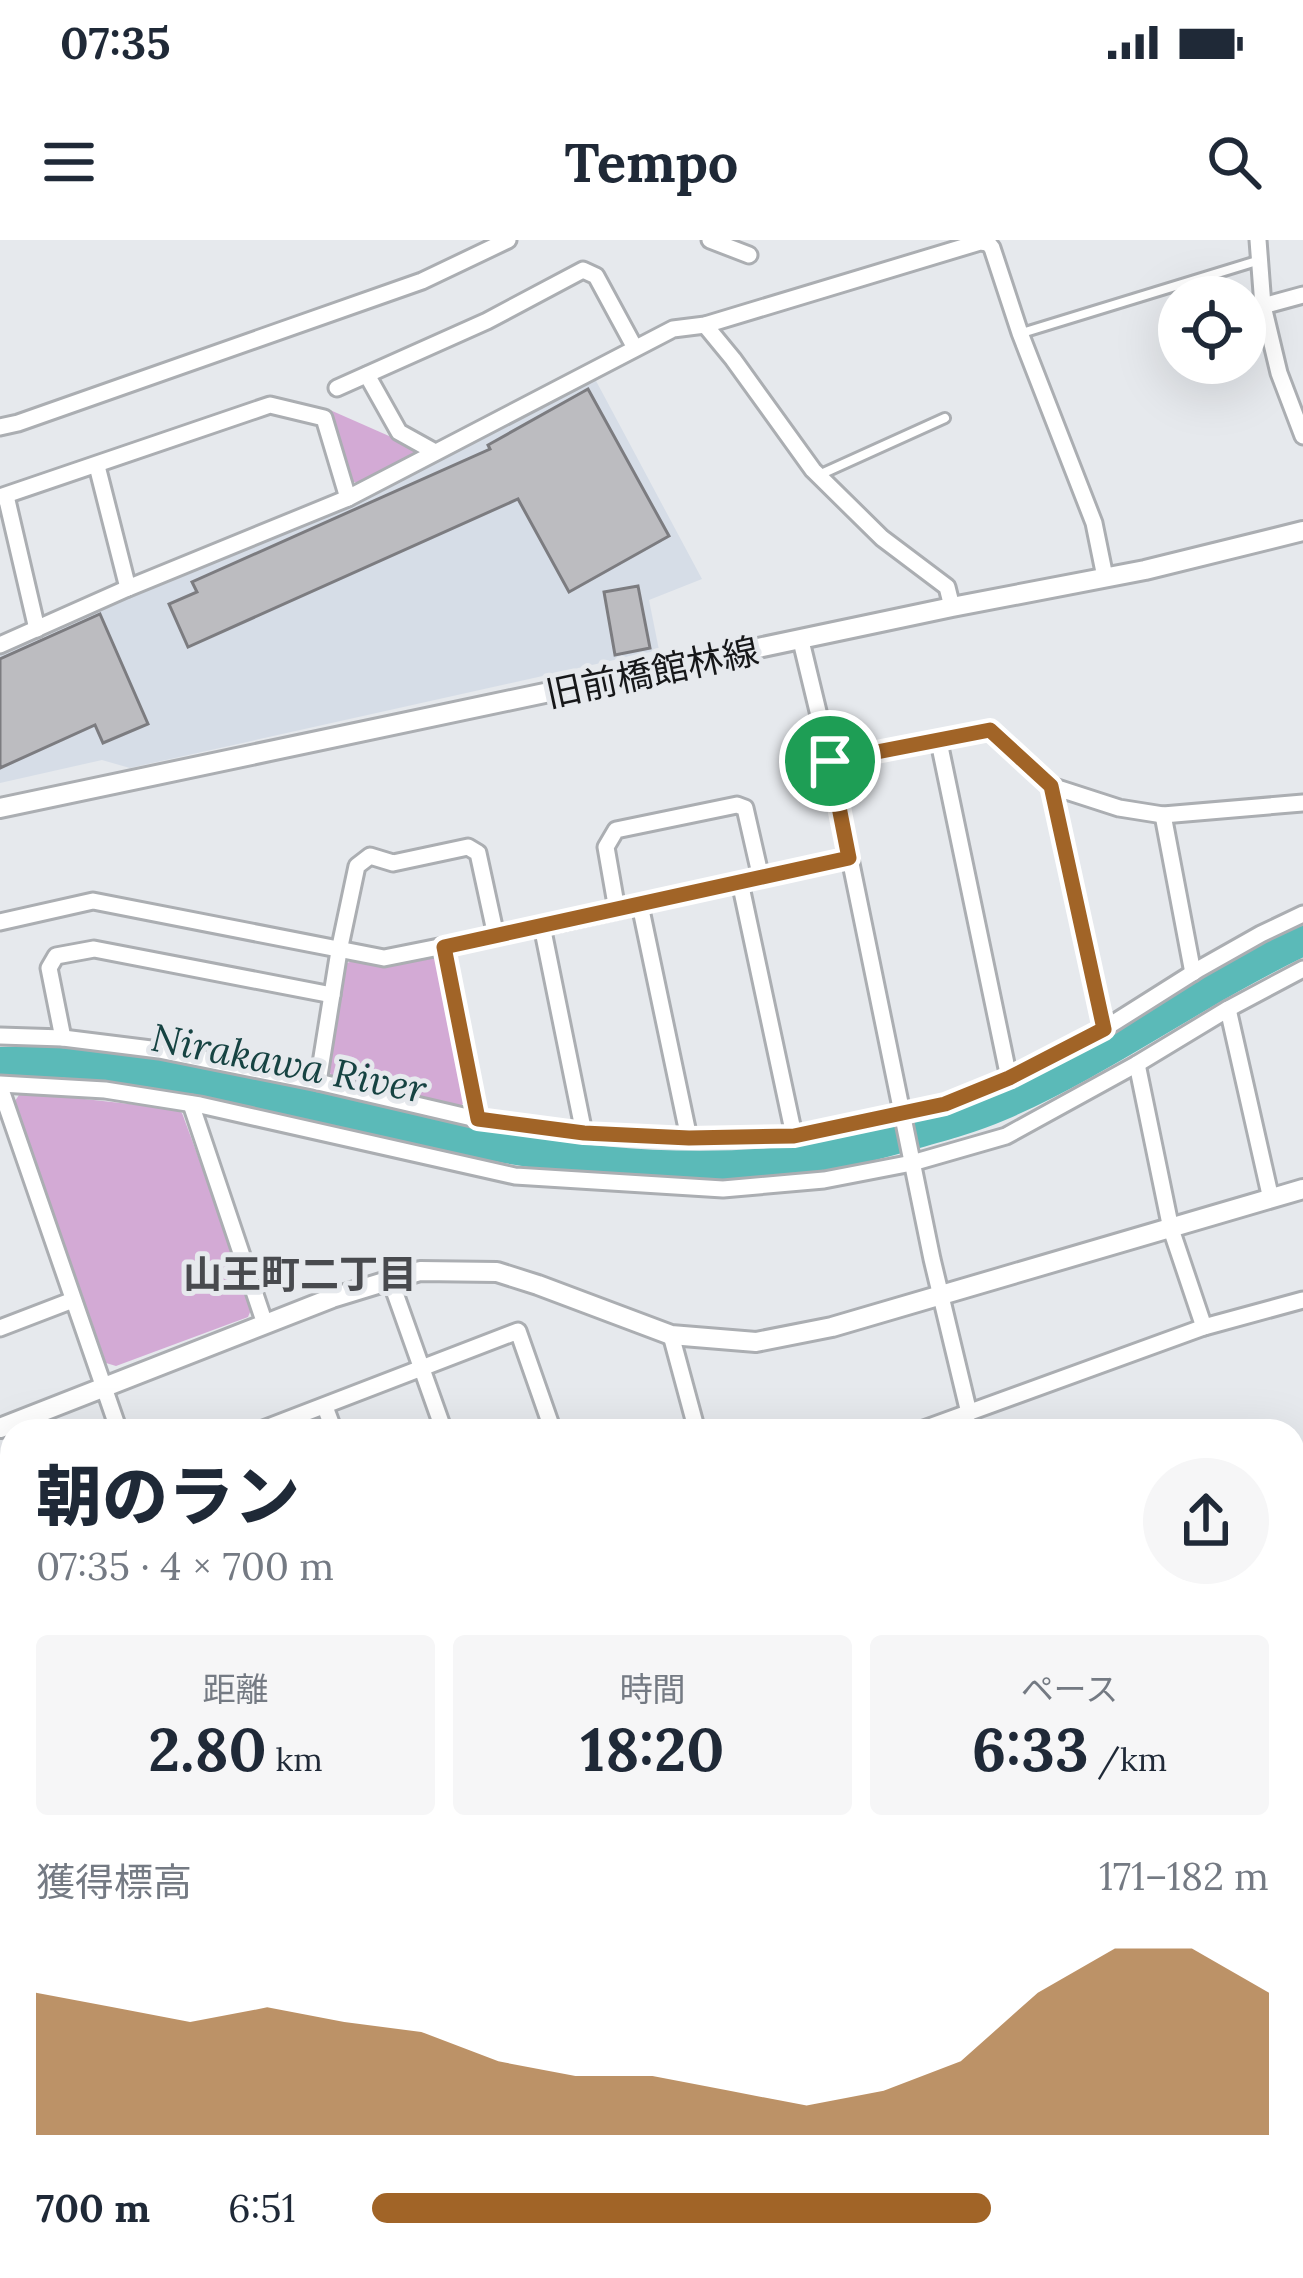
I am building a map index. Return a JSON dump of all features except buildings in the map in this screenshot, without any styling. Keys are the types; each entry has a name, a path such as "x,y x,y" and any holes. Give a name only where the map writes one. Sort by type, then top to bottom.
{"street":[{"path":"0,427 422,281 508,240"},
{"path":"710,240 749,255"},
{"path":"1258,240 1261,276"},
{"path":"0,645 348,498 673,329 705,325 989,242 1094,524 1105,577"},
{"path":"337,388 487,321 583,271 596,276 635,348"},
{"path":"1266,305 1303,295"},
{"path":"1266,318 1303,436"},
{"path":"705,325 818,476 882,538 947,587 952,607"},
{"path":"367,374 399,432 435,452"},
{"path":"37,629 3,497 270,405 324,418 348,498"},
{"path":"97,466 128,588"},
{"name":"旧前橋館林線","path":"0,808 1105,577 1303,531"},
{"path":"801,641 969,1414"},
{"path":"830,761 990,730 1051,786 1119,808 1163,815 1303,803"},
{"path":"939,742 1009,1078"},
{"path":"1051,786 1104,1029"},
{"path":"617,910 606,847 616,830 736,805 746,808 761,878"},
{"path":"1163,815 1193,973"},
{"path":"318,1082 356,866 370,856 393,863 468,847 478,853 496,936"},
{"path":"0,922 93,902 383,958 849,858"},
{"path":"740,882 794,1136"},
{"path":"640,905 689,1138"},
{"path":"0,1036 159,1050 478,1119 584,1133 794,1136 945,1104 1009,1078 1303,914"},
{"path":"542,926 584,1133"},
{"path":"444,947 478,1119"},
{"path":"63,1038 49,968 56,956 94,949 332,995"},
{"path":"115,1419 0,1085 104,1090 191,1104 515,1177 723,1189 824,1180 1006,1136 1303,970"},
{"path":"1228,1009 1271,1198"},
{"path":"1137,1064 1171,1228 1204,1327"},
{"path":"191,1104 265,1324"},
{"path":"23,1419 265,1324 420,1271 496,1272 671,1335 756,1342 832,1327 1303,1189"},
{"path":"390,1280 440,1419"},
{"path":"0,1328 73,1300"},
{"path":"954,1419 1204,1327 1303,1300"},
{"path":"292,1419 518,1331 549,1419"},
{"path":"671,1335 694,1419"},
{"path":"325,1407 330,1419"}],"lane":[{"path":"1020,333 1260,260"},
{"path":"818,476 945,418"}],"shaded area":[{"path":"595,379 702,579 649,600 659,650 130,768 102,760 0,783 0,651 360,501"},
{"path":"330,410 414,447 414,455 359,484 350,480"},
{"path":"431,955 441,962 468,1100 459,1107 333,1078 327,1068 347,963 355,960 387,967"},
{"path":"21,1092 182,1113 253,1305 248,1317 116,1366 106,1363 15,1101"}],"waterway":[{"name":"Nirakawa River","path":"0,1062 62,1063 188,1079 439,1135 567,1157 670,1165 790,1161 879,1144 1000,1106 1303,941"}],"district":[{"name":"山王町二丁目","path":"300,1274"}],"route":[{"path":"990,730 1051,786 1104,1029 1009,1078 945,1104 794,1136 584,1133 478,1119 444,947 849,858 830,761 990,730"}]}
